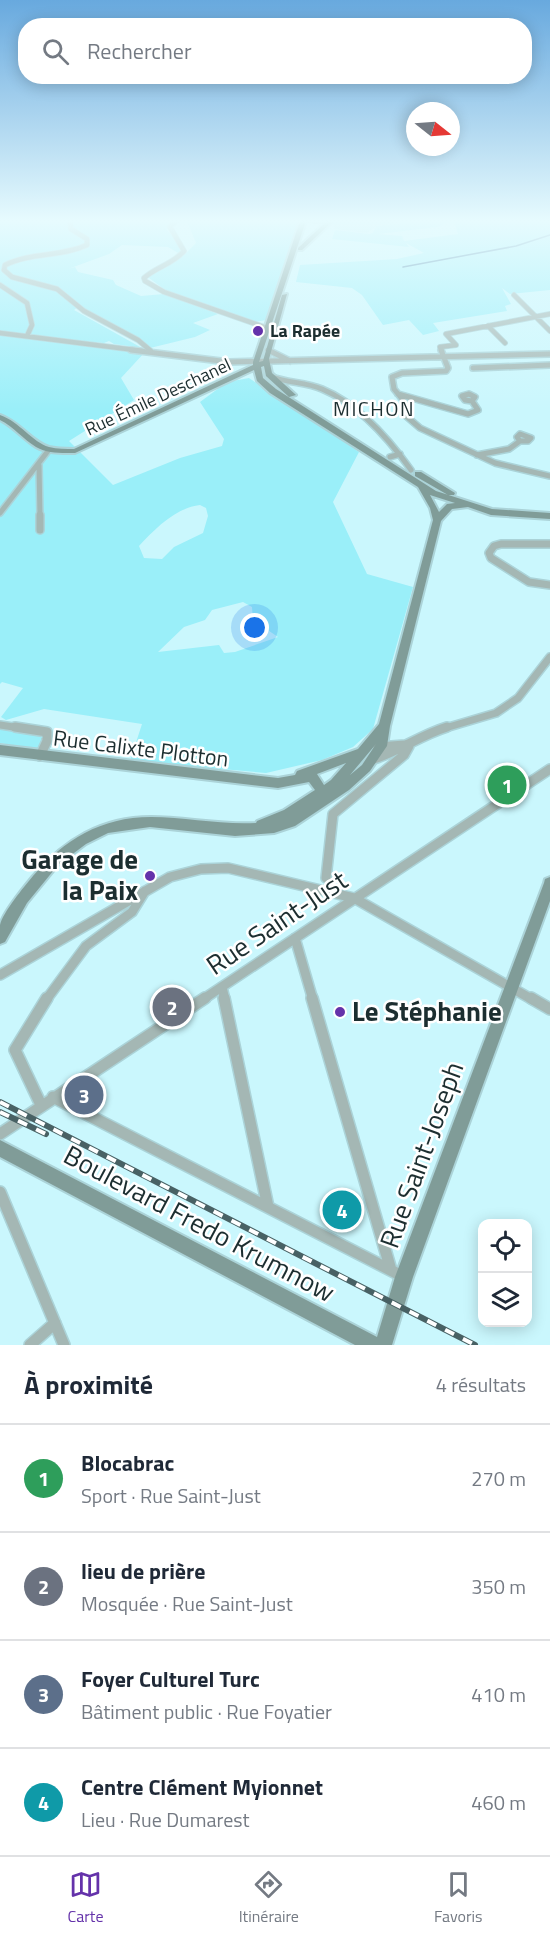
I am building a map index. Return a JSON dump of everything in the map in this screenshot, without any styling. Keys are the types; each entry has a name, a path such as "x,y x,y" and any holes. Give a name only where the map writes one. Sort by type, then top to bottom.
{"main road":[{"path":"279,302 284,284"},
{"path":"286,284 270,327 260,379 273,391 452,503 502,514 550,516"},
{"path":"262,366 268,351 270,327"},
{"path":"262,366 277,388 315,416"},
{"path":"262,366 281,387 330,420"},
{"name":"Rue Émile Deschanel","path":"48,451 75,451 89,447 262,366"},
{"path":"277,388 443,490 489,506 550,510"},
{"path":"0,417 19,427 37,446 48,451"},
{"path":"415,480 430,498 437,520"},
{"path":"443,490 452,503"},
{"path":"258,827 288,814 323,792 381,746 384,726 437,520 452,503"},
{"path":"0,938 22,899 54,861 81,840 106,828 150,822 236,830 258,827 274,828 291,822 348,783 369,755 384,726"},
{"name":"Rue Calixte Plotton","path":"0,750 278,783 312,777 335,784 348,783"},
{"name":"Rue Calixte Plotton","path":"278,783 369,755"},
{"path":"312,777 323,792"},
{"name":"Rue Saint-Joseph","path":"383,1345 397,1274 512,987 550,883"},
{"name":"Boulevard Fredo Krumnow","path":"0,1148 374,1345"}],"street":[{"path":"35,284 57,289 84,311 138,340 152,352"},
{"path":"150,284 164,292 255,324 270,327"},
{"path":"0,285 27,303 32,325 27,336"},
{"path":"514,295 550,331"},
{"path":"550,314 446,334 456,345 440,347 448,368 446,370 394,375 392,383 403,400 406,416 411,422 507,468 550,476"},
{"path":"488,326 505,343"},
{"path":"0,333 152,352 189,359 262,366 292,361 550,355"},
{"path":"268,351 292,361"},
{"path":"473,368 550,365"},
{"path":"262,366 283,381 321,388 346,402 400,454 411,470"},
{"path":"398,394 468,414 478,410 472,401"},
{"path":"477,455 509,449 520,441"},
{"path":"0,513 48,451"},
{"path":"390,457 400,454"},
{"path":"39,464 40,530"},
{"path":"550,544 501,544 494,546 489,553 491,558 529,582 550,585"},
{"path":"369,755 410,745 434,731 496,713 518,698 550,657"},
{"path":"0,725 47,732 47,741 40,756"},
{"path":"381,746 410,745"},
{"path":"326,878 333,814 404,755 410,745"},
{"name":"Rue Saint-Just","path":"0,1134 550,769"},
{"path":"0,975 170,877 201,869 228,868 354,898 550,1009"},
{"path":"41,1105 15,1050 81,951 108,928 140,907 145,891"},
{"path":"295,938 397,1274"},
{"path":"222,987 268,1207"},
{"path":"53,1097 397,1274"},
{"path":"0,1192 64,1345"},
{"path":"30,1345 55,1323"}],"shaded area":[{"path":"0,284 115,284 141,296 164,294 218,314 193,323 210,330 195,337 150,348 79,306 74,310 142,348 114,344 109,341 104,343 78,341 146,351 121,378 134,400 69,441 113,485 180,458 222,446 224,439 200,402 227,382 249,378 359,452 333,502 367,574 413,587 373,729 353,747 322,760 266,773 130,761 142,724 44,709 6,720 1,717 23,688 2,682 0,684","holes":["200,505 206,508 208,516 203,533 174,547 162,559 144,558 139,546 166,520 191,507","243,602 252,607 253,620 278,637 235,652 224,653 219,645 158,652 184,627 205,620 212,610"]},
{"path":"157,284 278,284 266,320 255,322 168,292"},
{"path":"312,284 550,284 550,290 510,294 502,288 511,304 505,306 507,311 433,323 439,331 423,335 409,320 383,325 362,295 352,288"},
{"path":"0,728 40,733 43,737 39,750 0,743"}],"tunnel":[{"path":"262,358 264,372"}],"railway":[{"path":"0,1102 475,1345"},
{"path":"0,1112 46,1134"}],"place":[{"name":"La Rapée","path":"258,331"},
{"name":"Blocabrac","path":"507,785"},
{"name":"Garage de la Paix","path":"150,876"},
{"name":"lieu de prière","path":"172,1007"},
{"name":"Le Stéphanie","path":"340,1012"},
{"name":"Foyer Culturel Turc","path":"84,1095"},
{"name":"Centre Clément Myionnet","path":"342,1210"}],"district":[{"name":"MICHON","path":"374,409"}]}
